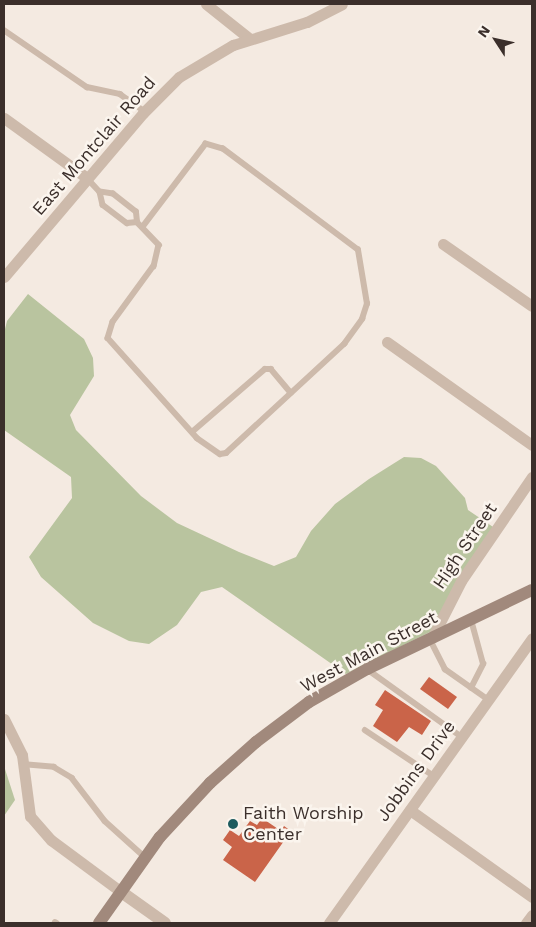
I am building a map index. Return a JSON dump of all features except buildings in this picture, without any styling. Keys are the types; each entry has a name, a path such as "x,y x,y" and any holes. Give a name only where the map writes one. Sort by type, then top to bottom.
{"main road":[{"name":"West Main Street","path":"99,923 145,857 210,783 256,742 309,702 367,669 532,590"}],"street":[{"path":"206,4 250,39"},
{"name":"East Montclair Road","path":"4,278 144,111 196,66 250,39 307,22 342,4"},
{"path":"4,118 87,178"},
{"path":"443,244 532,306"},
{"path":"387,342 532,445"},
{"name":"High Street","path":"431,638 461,581 532,478"},
{"name":"Jobbins Drive","path":"329,923 532,638"},
{"path":"4,719 22,764 25,804 36,825 120,891 165,923"},
{"path":"410,810 532,897"},
{"path":"526,923 532,915"}],"lane":[{"path":"4,30 87,88 120,94 144,111"},
{"path":"100,192 113,194 136,212 137,222 159,245 154,266 113,322 108,338 192,432 209,448 226,453 344,344 362,319 367,304 355,245 223,149 206,144 143,227"},
{"path":"87,178 100,192 103,205 127,223 137,222"},
{"path":"192,432 265,369 270,369 291,393"},
{"path":"470,619 483,664 470,688"},
{"path":"431,638 445,669 489,700"},
{"path":"367,669 462,737"},
{"path":"365,730 434,776"},
{"path":"22,764 54,767 72,778 105,821 145,857"}],"green space":[{"path":"28,294 84,339 93,358 94,376 70,415 76,430 141,496 177,523 239,552 274,566 296,557 311,531 335,504 369,479 404,457 421,458 436,466 465,498 468,510 499,531 436,629 346,674 222,587 201,592 177,625 149,644 129,641 93,623 41,577 29,557 72,498 71,477 4,430 4,333 7,321"},
{"path":"4,766 15,800 4,816"}],"place":[{"name":"Faith Worship Center","path":"233,824"}]}
